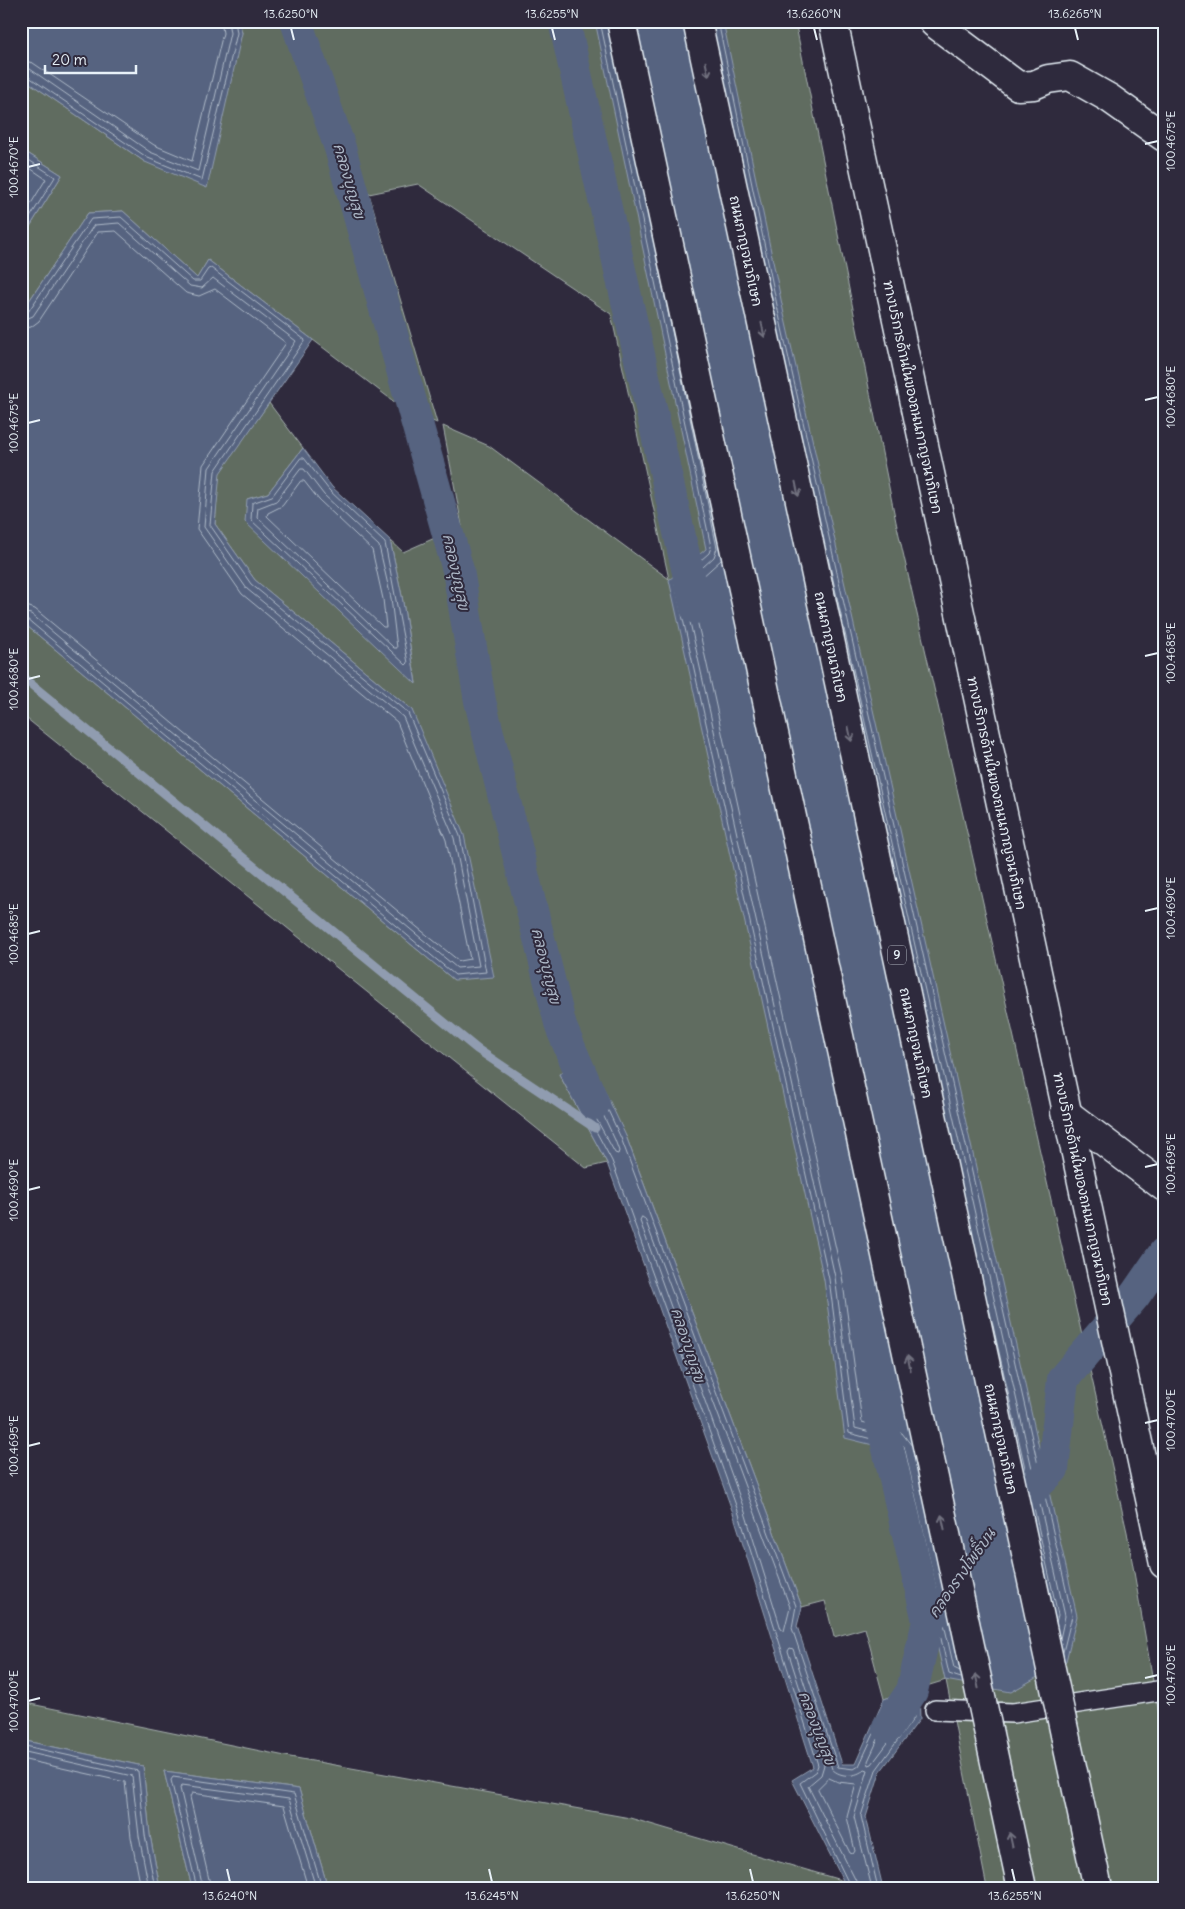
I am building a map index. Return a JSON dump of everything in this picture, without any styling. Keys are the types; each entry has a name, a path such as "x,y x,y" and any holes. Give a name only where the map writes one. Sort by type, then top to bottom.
{"main road":[{"path":"621,21 1022,1888"},
{"name":"ถนนกาญจนาภิเษก","path":"697,21 1098,1888"},
{"name":"ทางบริการด้านในของถนนกาญจนาภิเษก","path":"833,21 1065,1112 1163,1562"},
{"path":"934,23 1018,86 1034,85 1048,79 1070,76 1108,98 1164,137"},
{"path":"1065,1112 1164,1187"}],"lane":[{"path":"935,1710 1014,1713 1164,1690"}],"green space":[{"path":"239,21 795,21 896,522 1127,1532 1164,1744 1164,1888 987,1888 946,1680 884,1699 865,1628 834,1637 825,1601 802,1607 626,1136 559,1074 607,1163 586,1168 21,714 21,621 454,980 412,710 255,580 215,524 219,473 269,403 303,448 268,493 247,499 416,683 402,596 390,540 403,552 462,526 443,426 489,446 669,579 611,314 418,184 369,194 437,423 405,410 208,260 197,278 123,211 88,213 21,313 21,241 62,175 21,149 21,77 145,162 242,33"},
{"path":"21,1702 290,1757 630,1818 844,1881 847,1888 328,1888 299,1789 164,1771 192,1888 160,1888 150,1835 143,1766 21,1740"}],"water":[{"path":"21,21 239,21 242,33 207,188 145,162 21,77"},
{"path":"595,21 723,21 784,314 1077,1616 1066,1661 1011,1692 945,1680 893,1450 845,1438 824,1280 669,580 706,549"},
{"path":"21,149 62,175 21,241"},
{"path":"123,211 197,278 208,260 313,340 220,473 215,524 255,580 412,710 464,835 494,977 454,980 21,621 21,313 88,213"},
{"path":"303,448 332,487 390,540 402,596 416,684 245,522 247,499 268,493"},
{"path":"588,1055 626,1136 802,1607 797,1626 842,1764 855,1764 884,1699 919,1688 920,1719 880,1772 866,1817 883,1888 847,1888 792,1780 813,1767 733,1513 607,1163 559,1074"},
{"path":"21,1740 143,1766 150,1835 160,1888 21,1888"},
{"path":"164,1771 299,1789 328,1888 192,1888"}],"waterway":[{"name":"คลองบุญสุข","path":"296,21 340,148 458,570 480,701 561,1027 594,1104"},
{"path":"564,21 696,608"},
{"path":"21,676 477,1049 595,1128"},
{"name":"คลองรางโพธิ์บน","path":"1013,1508 1053,1469 1063,1379 1135,1295 1164,1253"},
{"path":"878,1406 928,1621"},
{"name":"คลองรางโพธิ์บน","path":"888,1727 912,1691 928,1621 940,1604"}]}
